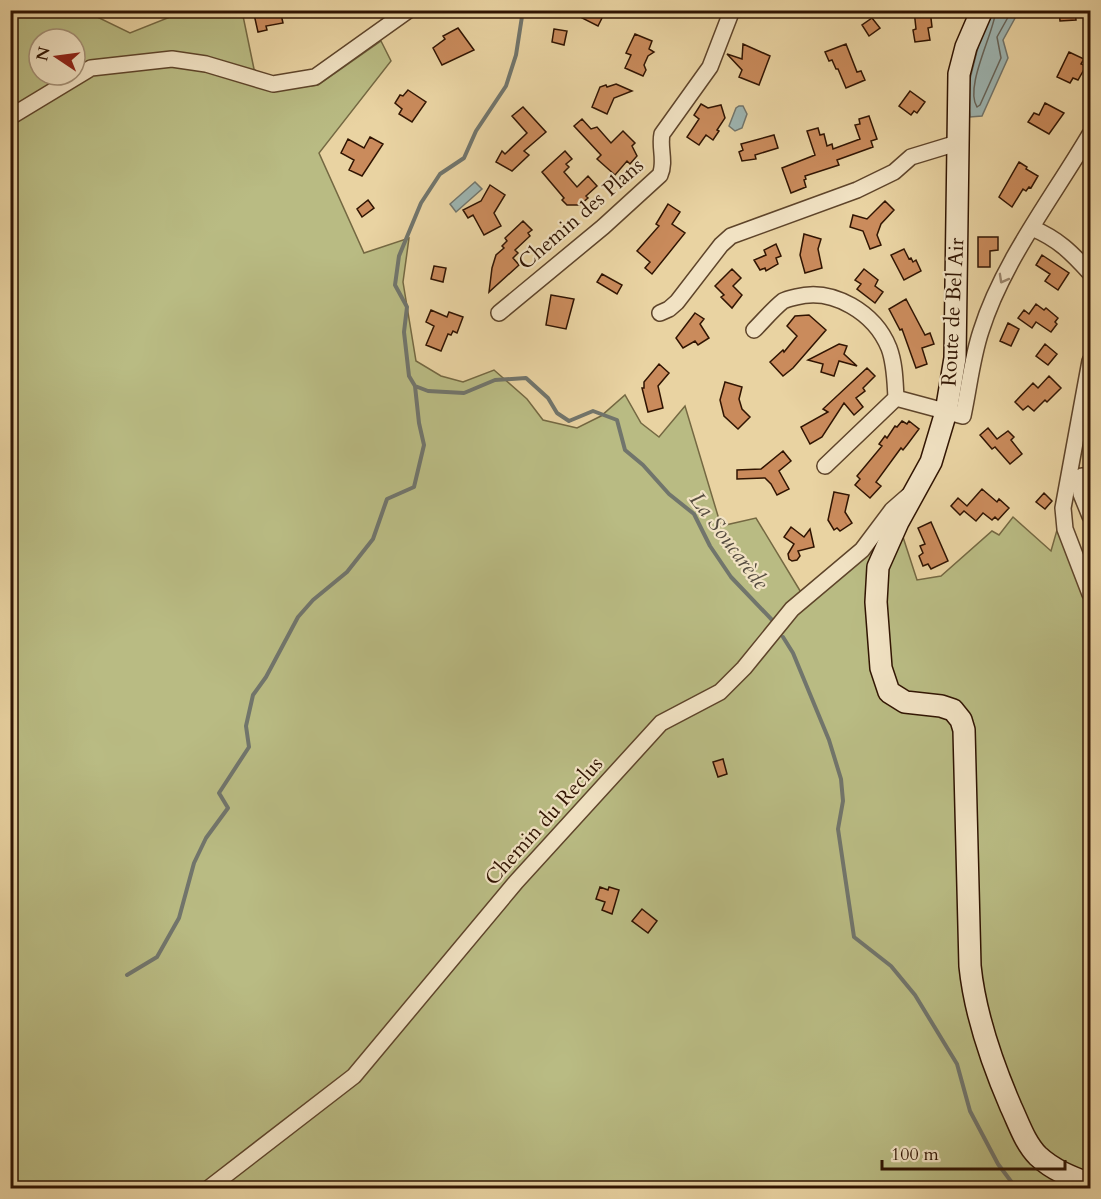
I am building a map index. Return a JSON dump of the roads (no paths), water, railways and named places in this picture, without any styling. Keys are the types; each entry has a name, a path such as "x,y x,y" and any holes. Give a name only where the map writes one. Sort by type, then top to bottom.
{"street":[{"path":"10,117 91,68 172,59 206,63 273,84 315,77 409,10"},
{"name":"Chemin des Plans","path":"499,313 603,227 660,174 663,168 660,143 662,134 710,67 732,10"},
{"name":"Route de Bel Air","path":"982,10 966,47 959,74 955,358 946,412 931,462 878,567 876,602 881,668 889,692 905,702 941,706 953,710 960,720 964,730 967,906 973,990 981,1024 1002,1085 1023,1135 1036,1154 1052,1168 1090,1184"},
{"path":"896,398 963,416 980,332 996,293 1032,228 1090,135"},
{"path":"660,313 677,302 721,245 731,236 857,190 894,172 911,157 957,143"},
{"path":"1032,228 1050,235 1064,245 1090,273"},
{"path":"754,330 785,300 807,294 825,295 842,301 868,318 880,332 889,348 894,366 896,398 825,466"},
{"path":"1090,361 1081,474 1081,494 1090,516"},
{"path":"1081,474 1063,508 1065,529 1090,594"},
{"name":"Chemin du Reclus","path":"209,1188 354,1076 516,882 661,723 720,692 744,668 792,609 862,549 892,510 916,490"}],"water":[{"path":"991,11 1019,11 1003,40 1008,58 982,116 970,117 967,91 979,43"},
{"path":"739,106 743,106 747,114 742,128 735,131 729,126"},
{"path":"475,182 482,189 456,212 450,204"}],"waterway":[{"name":"La Soucarède","path":"523,10 516,55 506,86 476,131 464,158 440,174 421,203 399,256 395,285 407,307 404,332 409,376 415,386 428,391 464,393 495,380 526,378 548,398 557,413 569,421 593,411 617,420 625,450 643,465 669,494 694,514 710,546 731,577 774,622"},
{"path":"127,975 157,957 179,918 194,863 206,838 228,808 219,793 249,747 246,726 253,695 266,677 298,617 313,600 347,572 373,539 387,499 414,487 424,445 415,386"},
{"name":"La Soucarède","path":"783,637 793,653 829,740 841,779 843,801 838,829 854,937 891,966 915,995 957,1064 970,1111 998,1164 1013,1184 1019,1188"}]}
